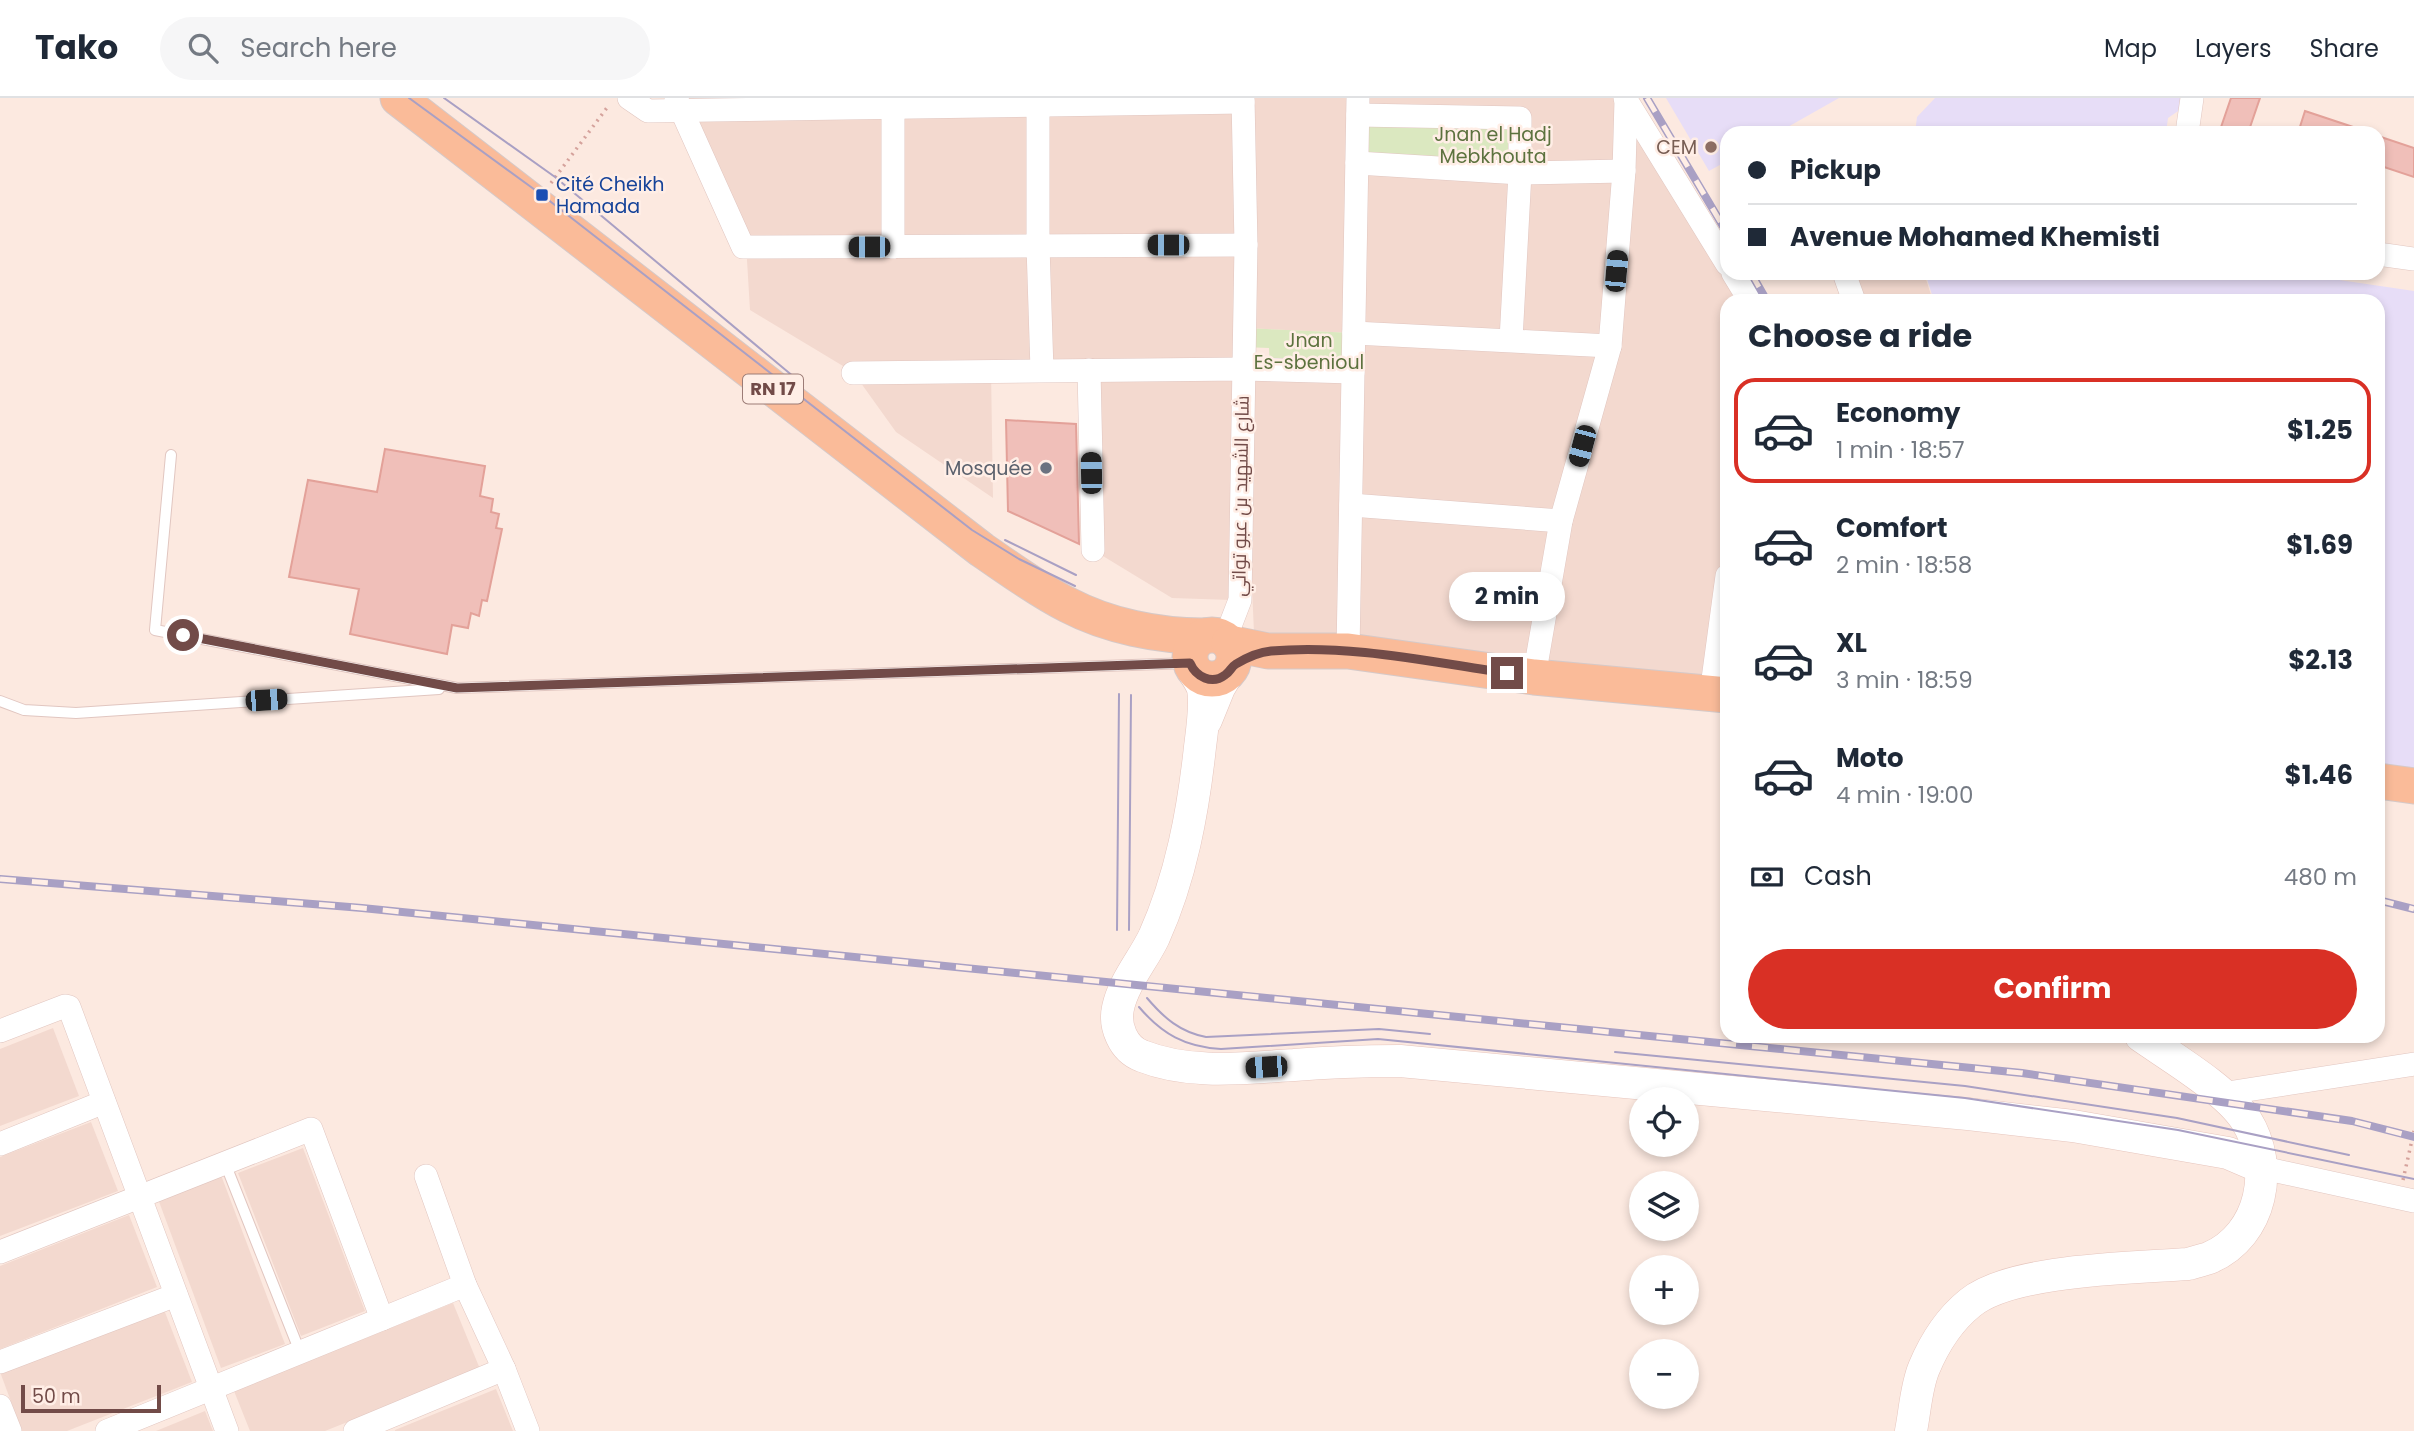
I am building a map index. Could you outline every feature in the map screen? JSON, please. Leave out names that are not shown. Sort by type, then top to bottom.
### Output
[{"type":"main road","name":"RN 17","points":[[398,98],[982,550],[1069,606],[1207,653]]},
{"type":"main road","points":[[1207,653],[1349,651],[1534,677],[1719,694]]},
{"type":"main road","points":[[2385,782],[2414,786]]},
{"type":"street","points":[[629,98],[648,111],[678,104],[893,107],[1243,100]]},
{"type":"street","points":[[2188,126],[2192,98]]},
{"type":"street","points":[[1534,677],[1562,521],[1610,346],[1624,171],[1626,99]]},
{"type":"street","points":[[1626,99],[1720,253]]},
{"type":"street","name":"شارع الشهيد بن عبو تواتي","points":[[1207,653],[1240,600],[1245,245],[1243,100]]},
{"type":"street","points":[[1038,102],[1038,246],[1042,370]]},
{"type":"street","points":[[678,104],[743,247],[1245,245]]},
{"type":"street","points":[[1349,651],[1358,106],[1457,108],[1520,118],[1520,173],[1511,340]]},
{"type":"street","points":[[893,107],[893,247]]},
{"type":"street","points":[[1357,163],[1520,173],[1624,171]]},
{"type":"street","points":[[2385,255],[2414,259]]},
{"type":"street","points":[[1354,333],[1610,346]]},
{"type":"street","points":[[853,373],[1243,369],[1353,372]]},
{"type":"street","points":[[1089,370],[1093,551]]},
{"type":"street","points":[[1351,505],[1562,521]]},
{"type":"street","points":[[1207,653],[1203,727],[1195,794],[1184,847],[1170,897],[1153,938],[1118,1007],[1117,1019],[1125,1042],[1132,1051],[1142,1056],[1175,1065],[1212,1069],[1356,1060],[1400,1061],[1968,1114],[2073,1126],[2228,1153],[2263,1168],[2414,1201]]},
{"type":"street","points":[[0,1031],[65,1006],[69,1007],[227,1431]]},
{"type":"street","points":[[1911,1431],[1923,1371],[1936,1342],[1970,1302],[1993,1289],[2020,1281],[2188,1264],[2210,1257],[2224,1248],[2246,1226],[2258,1201],[2263,1168],[2255,1140],[2245,1119],[2221,1094],[2151,1043]]},
{"type":"street","points":[[2221,1094],[2414,1064]]},
{"type":"street","points":[[0,1144],[104,1102]]},
{"type":"street","points":[[0,1252],[311,1129],[382,1319]]},
{"type":"street","points":[[426,1175],[465,1285],[504,1369],[528,1431]]},
{"type":"street","points":[[107,1431],[465,1285]]},
{"type":"street","points":[[0,1362],[176,1295]]},
{"type":"street","points":[[366,1429],[504,1369]]},
{"type":"street","points":[[0,1406],[10,1431]]},
{"type":"lane","points":[[171,455],[155,630],[457,688]]},
{"type":"lane","points":[[0,701],[24,710],[76,713],[457,688],[1207,653]]},
{"type":"lane","points":[[225,1163],[300,1352]]},
{"type":"path","points":[[548,186],[614,98]]},
{"type":"path","points":[[2404,1177],[2414,1131]]},
{"type":"shaded area","points":[[681,98],[1625,98],[1720,252],[1720,280],[1737,280],[1746,294],[1720,294],[1720,628],[1711,694],[1254,633],[1243,380],[1231,600],[1172,598],[1093,550],[1089,370],[991,371],[993,498],[896,432],[853,372],[750,310],[745,227]],"holes":[[[1243,328],[1354,333],[1243,369]]]},
{"type":"shaded area","name":"CEM","points":[[1666,98],[1839,98],[1789,126],[1720,126],[1720,165],[1709,171]]},
{"type":"shaded area","points":[[1935,98],[2185,98],[2184,107],[2168,118],[2167,126],[1916,126],[1917,117]]},
{"type":"shaded area","points":[[1846,280],[1926,280],[1931,294],[1852,294]]},
{"type":"shaded area","points":[[1927,280],[2339,280],[2414,291],[2414,768],[2385,764],[2385,294],[1932,294]]},
{"type":"shaded area","points":[[53,1028],[79,1096],[0,1126],[0,1049]]},
{"type":"shaded area","points":[[91,1122],[118,1191],[0,1236],[0,1157]]},
{"type":"shaded area","points":[[303,1148],[365,1311],[301,1336],[238,1173]]},
{"type":"shaded area","points":[[221,1175],[285,1344],[221,1368],[158,1199]]},
{"type":"shaded area","points":[[129,1215],[157,1287],[0,1349],[0,1266]]},
{"type":"shaded area","points":[[453,1303],[480,1369],[325,1431],[250,1431],[234,1391]]},
{"type":"shaded area","points":[[163,1307],[192,1382],[67,1431],[22,1431],[0,1372]]},
{"type":"shaded area","points":[[496,1389],[513,1431],[395,1431],[395,1430]]},
{"type":"shaded area","points":[[205,1411],[213,1431],[156,1431]]},
{"type":"green space","name":"Jnan el Hadj Mebkhouta","points":[[1358,115],[1520,118],[1520,173],[1357,163]]},
{"type":"green space","name":"Jnan Es-sbenioul","points":[[1243,328],[1354,333],[1353,372],[1270,370],[1269,348],[1243,347]]},
{"type":"building","points":[[2231,98],[2260,98],[2250,126],[2221,126]]},
{"type":"building","points":[[2305,111],[2350,126],[2300,126]]},
{"type":"building","points":[[2385,138],[2414,148],[2414,177],[2385,167]]},
{"type":"building","name":"Mosquée","points":[[1006,420],[1076,424],[1079,544],[1008,511]]},
{"type":"building","points":[[385,449],[485,466],[480,496],[493,499],[491,512],[499,514],[496,528],[502,529],[487,601],[482,600],[479,616],[471,613],[468,628],[452,625],[447,654],[350,634],[359,589],[289,577],[308,480],[377,492]]},
{"type":"tram line","points":[[409,98],[542,195],[972,530],[1019,559],[1075,586]]},
{"type":"tram line","points":[[444,98],[555,177],[800,382]]},
{"type":"tram line","points":[[1005,540],[1076,575]]},
{"type":"tram line","points":[[1117,930],[1119,694]]},
{"type":"tram line","points":[[1129,930],[1131,695]]},
{"type":"tram line","points":[[1147,998],[1173,1023],[1188,1032],[1206,1037],[1379,1029],[1430,1034]]},
{"type":"tram line","points":[[1139,1007],[1166,1032],[1185,1042],[1208,1048],[1378,1039],[1965,1098],[2178,1130],[2414,1179]]},
{"type":"tram line","points":[[1615,1052],[1965,1086],[2177,1118],[2349,1155]]},
{"type":"railway","points":[[1647,98],[1720,221]]},
{"type":"railway","points":[[1755,280],[1763,294]]},
{"type":"railway","points":[[0,879],[362,908],[1720,1043]]},
{"type":"railway","points":[[2385,902],[2414,909]]},
{"type":"railway","points":[[1720,1043],[2022,1073],[2352,1121],[2414,1137]]},
{"type":"place","name":"CEM","points":[[1711,147]]},
{"type":"place","name":"Cité Cheikh Hamada","points":[[542,195]]},
{"type":"place","name":"Mosquée","points":[[1046,468]]},
{"type":"route","points":[[183,635],[457,688],[1190,663],[1198,675],[1211,680],[1224,676],[1233,665],[1268,651],[1316,650],[1349,651],[1507,673]]}]
